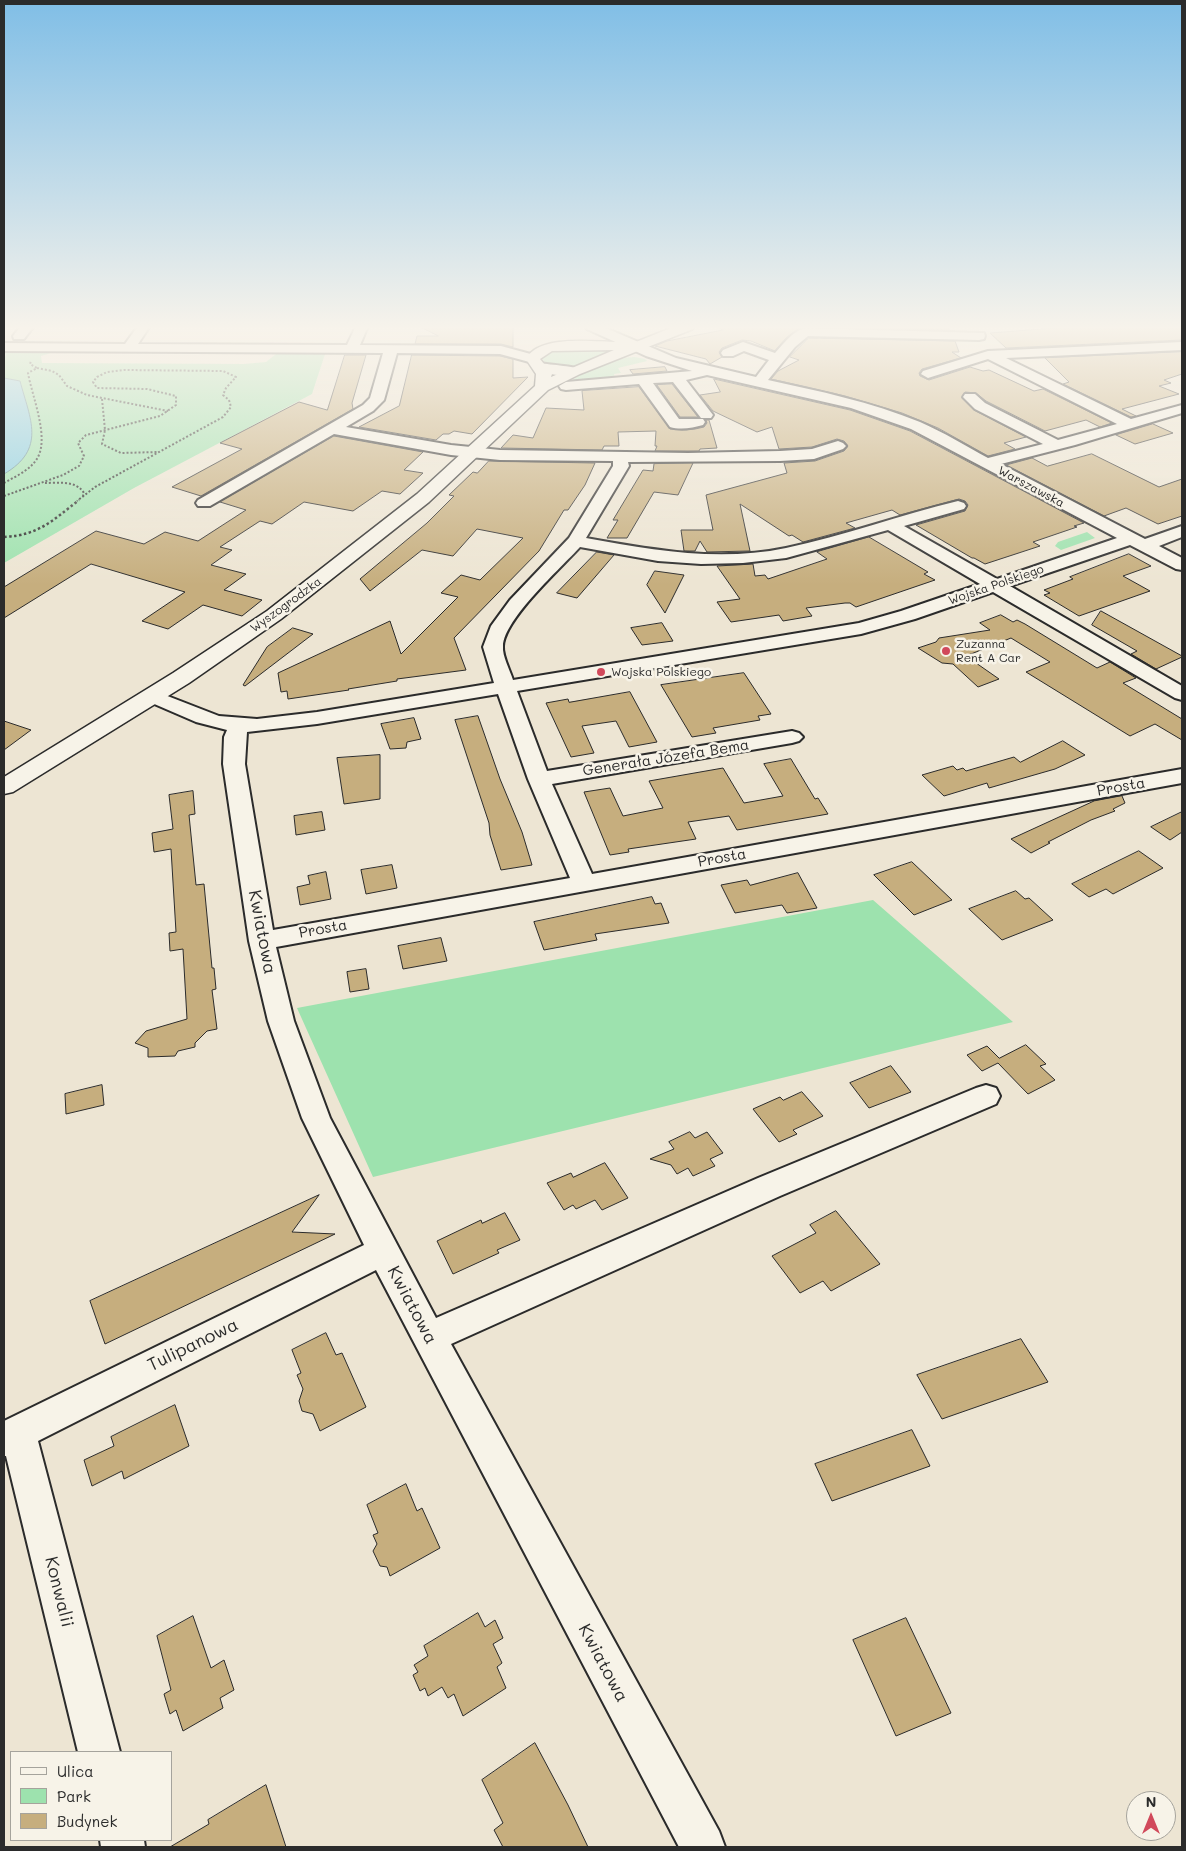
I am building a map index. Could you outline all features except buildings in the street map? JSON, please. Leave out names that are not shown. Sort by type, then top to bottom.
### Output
[{"type":"main road","name":"Wyszogrodzka","points":[[4,787],[152,696],[274,615],[393,523],[516,412]]},
{"type":"street","points":[[204,503],[360,412]]},
{"type":"street","points":[[667,412],[675,424],[696,412]]},
{"type":"street","name":"Warszawska","points":[[886,412],[916,426],[1182,566]]},
{"type":"street","points":[[992,412],[1056,445]]},
{"type":"street","points":[[1106,412],[1129,424]]},
{"type":"street","points":[[986,463],[1170,412]]},
{"type":"street","points":[[331,429],[473,453],[620,457],[780,456],[814,454],[838,446]]},
{"type":"street","points":[[584,882],[540,779],[505,687],[494,647],[500,626],[517,604],[576,541],[620,466],[620,457]]},
{"type":"street","points":[[576,541],[658,556],[701,559],[743,558],[786,553],[958,506]]},
{"type":"street","points":[[891,525],[1182,694]]},
{"type":"street","name":"Wojska Polskiego","points":[[152,696],[205,719],[239,725],[267,724],[317,718],[861,628],[908,615],[994,585],[1137,542],[1182,531]]},
{"type":"street","name":"Kwiatowa","points":[[239,725],[235,737],[234,764],[262,940],[281,1021],[316,1118],[383,1251],[703,1847]]},
{"type":"street","name":"Generała Józefa Bema","points":[[540,779],[792,737]]},
{"type":"street","name":"Prosta","points":[[262,940],[1182,776]]},
{"type":"street","points":[[429,1336],[769,1187],[986,1096]]},
{"type":"street","name":"Tulipanowa","points":[[11,1436],[383,1251]]},
{"type":"street","name":"Konwalii","points":[[11,1436],[99,1751]]},
{"type":"path","points":[[4,483],[30,467],[38,457],[42,445],[36,412]]},
{"type":"path","points":[[103,412],[105,430],[102,444],[109,451],[126,454],[161,451]]},
{"type":"path","points":[[4,496],[64,475],[79,466],[84,456],[78,443],[86,435],[141,422],[165,412]]},
{"type":"path","points":[[4,537],[19,536],[43,528],[95,487],[223,417],[226,412]]},
{"type":"path","points":[[35,486],[52,482],[70,483],[82,488],[83,497]]},
{"type":"green space","points":[[15,412],[277,412],[134,488],[4,563],[4,473]]},
{"type":"green space","points":[[1087,532],[1095,538],[1061,550],[1055,546],[1058,542]]},
{"type":"green space","points":[[873,900],[1013,1022],[373,1177],[297,1008]]},
{"type":"water","points":[[4,412],[29,412],[32,432],[31,444],[26,454],[17,464],[4,474]]},
{"type":"place","name":"Zuzanna Rent A Car","points":[[946,651]]},
{"type":"place","name":"Wojska Polskiego","points":[[601,672]]}]
